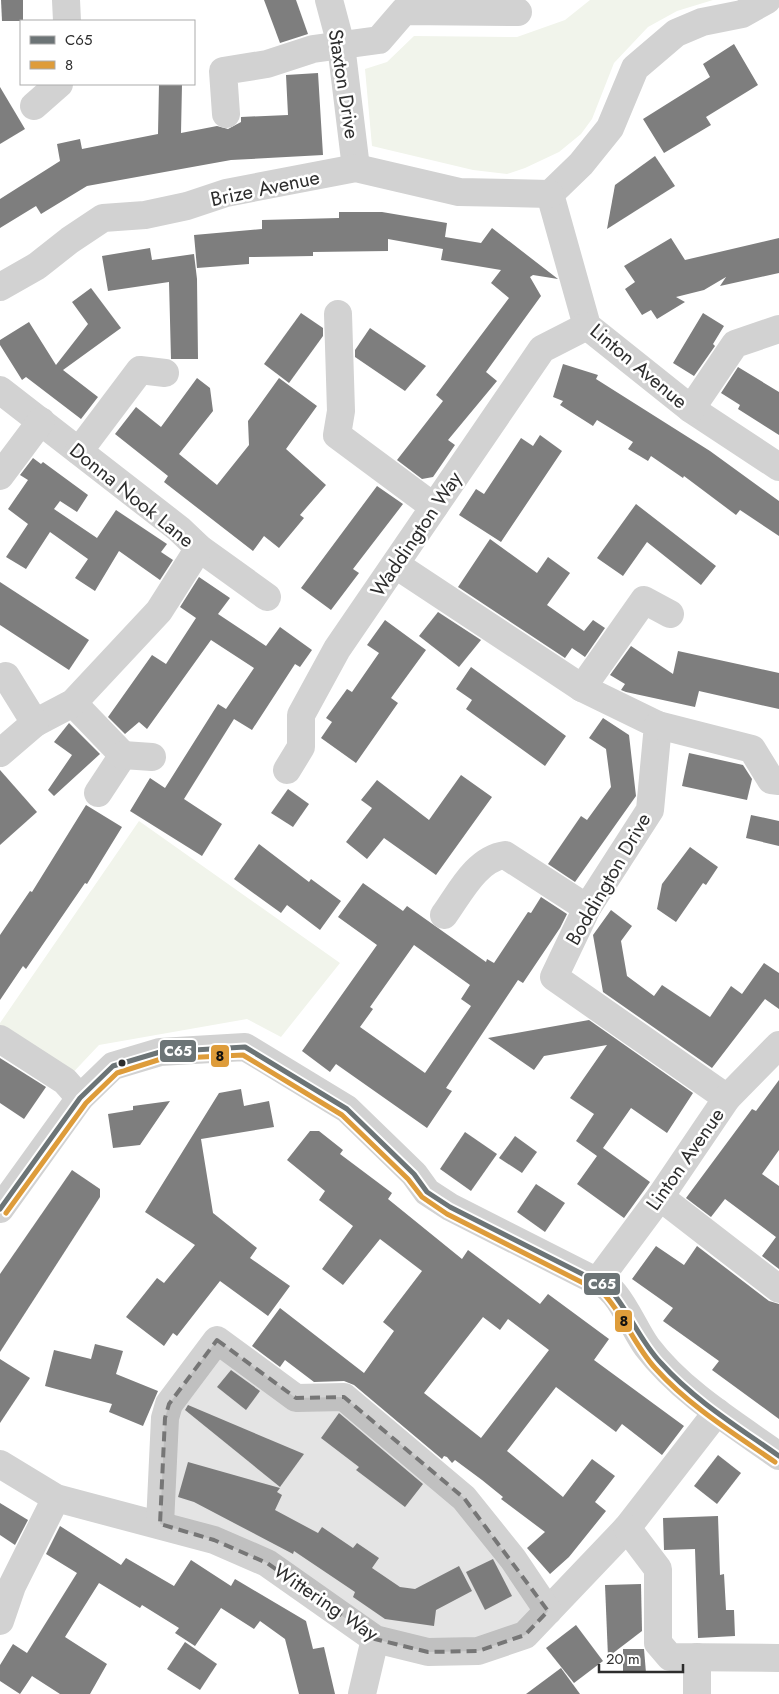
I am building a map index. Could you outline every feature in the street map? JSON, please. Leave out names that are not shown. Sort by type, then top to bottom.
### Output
[{"type":"street","points":[[66,0],[67,20]]},
{"type":"street","name":"Staxton Drive","points":[[329,0],[341,45],[356,168]]},
{"type":"street","points":[[550,194],[581,164],[610,128],[635,68],[676,33],[702,22],[742,14],[767,0]]},
{"type":"street","points":[[226,114],[223,71],[267,64],[313,49],[379,40],[404,11],[518,12]]},
{"type":"street","points":[[34,106],[58,85]]},
{"type":"street","name":"Brize Avenue","points":[[0,287],[37,266],[70,240],[103,218],[145,215],[187,206],[226,193],[356,168],[459,192],[550,194]]},
{"type":"street","name":"Linton Avenue","points":[[550,194],[587,326],[691,409],[779,467]]},
{"type":"street","points":[[338,314],[341,411],[337,435],[434,507]]},
{"type":"street","name":"Waddington Way","points":[[287,770],[301,746],[301,715],[337,649],[542,349],[587,326]]},
{"type":"street","points":[[691,409],[735,344],[779,329]]},
{"type":"street","points":[[79,451],[140,370],[165,373]]},
{"type":"street","name":"Donna Nook Lane","points":[[0,390],[179,529],[198,548],[267,597]]},
{"type":"street","points":[[0,476],[41,421]]},
{"type":"street","points":[[0,753],[35,723],[74,703],[159,611],[198,548]]},
{"type":"street","points":[[396,565],[582,688],[658,725],[752,748],[771,780],[779,782]]},
{"type":"street","points":[[582,688],[644,600],[670,614]]},
{"type":"street","points":[[6,676],[35,723]]},
{"type":"street","points":[[74,703],[123,755],[152,757]]},
{"type":"street","name":"Boddington Drive","points":[[658,725],[650,810],[587,908],[554,977],[727,1098]]},
{"type":"street","points":[[98,793],[123,755]]},
{"type":"street","points":[[444,915],[480,866],[489,860],[505,855],[587,908]]},
{"type":"street","points":[[0,1039],[65,1082],[80,1098]]},
{"type":"street","name":"Linton Avenue","points":[[599,1279],[660,1196],[727,1098],[779,1045]]},
{"type":"street","points":[[0,1209],[80,1098],[113,1066],[160,1052],[245,1047],[347,1109],[414,1174],[427,1192],[450,1208],[588,1277],[599,1279],[622,1305],[647,1347],[660,1362],[716,1412],[779,1456]]},
{"type":"street","points":[[660,1196],[779,1289]]},
{"type":"street","points":[[160,1524],[164,1418],[169,1404],[217,1340],[296,1398],[344,1397],[464,1498],[513,1559],[548,1611]]},
{"type":"street","name":"Wittering Way","points":[[0,1464],[56,1498],[160,1524],[214,1540],[267,1563],[375,1639],[428,1652],[478,1651],[525,1635],[626,1528],[716,1412]]},
{"type":"street","points":[[0,1620],[12,1586],[56,1498]]},
{"type":"street","points":[[626,1528],[658,1569],[658,1643],[670,1657],[779,1658]]},
{"type":"street","points":[[362,1694],[375,1639]]},
{"type":"street","points":[[697,1658],[697,1694]]},
{"type":"highlighted area","points":[[217,1340],[296,1398],[344,1397],[464,1498],[548,1611],[525,1635],[478,1651],[428,1652],[375,1639],[267,1563],[214,1540],[160,1524],[165,1418],[169,1404]]},
{"type":"shaded area","points":[[590,0],[713,0],[677,11],[648,27],[614,63],[592,119],[581,134],[559,152],[525,168],[507,174],[473,170],[372,146],[365,69],[387,62],[414,36],[517,37],[565,20]]},
{"type":"shaded area","points":[[139,821],[340,963],[281,1037],[247,1019],[99,1045],[65,1081],[0,1039],[0,1023]]},
{"type":"building","points":[[1,0],[23,0],[23,20],[2,21]]},
{"type":"building","points":[[264,0],[296,0],[308,34],[280,43]]},
{"type":"building","points":[[734,44],[758,85],[706,117],[711,125],[664,153],[643,119],[710,77],[703,64]]},
{"type":"building","points":[[318,73],[323,155],[231,160],[87,186],[41,214],[36,206],[0,228],[0,199],[60,161],[57,144],[80,139],[82,149],[158,134],[159,85],[182,85],[181,133],[217,126],[228,129],[241,122],[241,117],[288,115],[286,75]]},
{"type":"building","points":[[0,87],[25,129],[0,144]]},
{"type":"building","points":[[655,156],[675,186],[607,229],[615,185]]},
{"type":"building","points":[[339,212],[382,212],[447,223],[445,237],[481,243],[492,228],[558,279],[533,275],[530,277],[541,296],[486,372],[497,381],[448,440],[455,445],[433,477],[422,479],[397,460],[443,401],[436,395],[509,298],[491,283],[501,270],[441,260],[443,249],[388,239],[388,251],[313,252],[313,256],[249,257],[249,264],[197,268],[194,235],[262,229],[262,220],[339,218]]},
{"type":"building","points":[[671,238],[685,260],[779,238],[779,273],[720,286],[726,277],[704,290],[676,297],[685,302],[657,319],[651,310],[642,315],[625,289],[635,282],[624,266]]},
{"type":"building","points":[[150,248],[152,260],[194,254],[197,279],[198,359],[171,359],[169,282],[108,291],[102,256]]},
{"type":"building","points":[[91,288],[121,328],[63,370],[98,397],[81,419],[26,377],[22,380],[0,345],[0,340],[29,322],[56,365],[88,324],[72,302]]},
{"type":"building","points":[[301,313],[323,328],[323,336],[289,383],[264,364]]},
{"type":"building","points":[[703,313],[724,326],[713,344],[715,346],[694,376],[673,363]]},
{"type":"building","points":[[370,328],[426,366],[405,391],[355,357],[355,350]]},
{"type":"building","points":[[563,364],[598,375],[596,379],[710,451],[779,501],[779,536],[740,510],[736,515],[684,476],[683,478],[651,456],[648,461],[628,449],[633,442],[597,420],[593,426],[560,405],[563,401],[553,397]]},
{"type":"building","points":[[738,367],[779,392],[779,435],[738,409],[740,405],[721,393]]},
{"type":"building","points":[[197,378],[210,388],[213,411],[179,454],[217,485],[249,445],[248,421],[279,378],[317,406],[286,449],[326,485],[300,515],[304,518],[279,548],[264,536],[253,551],[164,482],[168,476],[115,434],[136,407],[161,427]]},
{"type":"building","points":[[540,435],[562,451],[501,542],[459,515],[476,489],[484,494],[521,438],[533,446]]},
{"type":"building","points":[[33,458],[41,464],[43,462],[88,495],[77,512],[60,501],[54,509],[97,538],[116,510],[167,544],[161,552],[173,560],[160,580],[119,551],[95,591],[75,578],[88,559],[50,532],[26,569],[6,557],[28,524],[8,509],[28,480],[20,475]]},
{"type":"building","points":[[377,486],[403,504],[353,569],[359,573],[331,610],[301,588]]},
{"type":"building","points":[[636,504],[716,566],[701,585],[647,542],[623,576],[597,558]]},
{"type":"building","points":[[490,539],[537,573],[548,557],[570,573],[547,605],[584,631],[593,620],[605,628],[585,657],[572,648],[565,658],[458,587]]},
{"type":"building","points":[[199,577],[230,598],[218,614],[266,646],[280,627],[312,650],[300,667],[295,664],[252,730],[234,719],[184,799],[222,824],[202,856],[130,811],[150,778],[165,788],[218,704],[226,709],[254,668],[211,640],[147,729],[139,722],[125,734],[108,717],[152,655],[166,664],[196,618],[180,607]]},
{"type":"building","points":[[0,582],[89,640],[69,670],[0,625]]},
{"type":"building","points":[[438,612],[481,640],[459,667],[419,636]]},
{"type":"building","points":[[385,620],[426,650],[391,698],[398,703],[356,763],[321,738],[332,722],[326,718],[347,689],[352,692],[379,653],[367,645]]},
{"type":"building","points":[[631,646],[673,674],[678,651],[779,673],[779,709],[699,691],[695,707],[621,690],[625,684],[610,675]]},
{"type":"building","points":[[471,667],[566,736],[545,766],[466,709],[472,700],[456,689]]},
{"type":"building","points":[[603,718],[629,735],[636,796],[575,882],[548,864],[581,816],[587,820],[611,787],[606,749],[589,738]]},
{"type":"building","points":[[69,723],[100,754],[54,796],[48,790],[72,755],[54,742]]},
{"type":"building","points":[[689,753],[743,765],[752,779],[747,800],[682,786]]},
{"type":"building","points":[[0,770],[37,812],[0,845]]},
{"type":"building","points":[[461,775],[492,797],[436,875],[384,838],[367,859],[346,842],[372,808],[361,800],[377,780],[429,820]]},
{"type":"building","points":[[288,789],[309,804],[293,827],[271,813]]},
{"type":"building","points":[[86,805],[122,827],[87,884],[85,883],[26,969],[23,966],[0,1000],[0,935],[30,891],[32,892]]},
{"type":"building","points":[[751,815],[779,821],[779,846],[746,838]]},
{"type":"building","points":[[259,844],[309,882],[311,879],[341,901],[320,930],[287,905],[281,913],[234,879]]},
{"type":"building","points":[[690,847],[718,867],[706,885],[703,883],[676,922],[657,909],[662,884]]},
{"type":"building","points":[[363,883],[403,911],[407,906],[486,962],[487,959],[494,963],[528,912],[531,913],[541,897],[567,914],[560,928],[523,983],[518,980],[446,1088],[452,1091],[427,1128],[336,1064],[330,1072],[302,1051],[377,945],[338,917]],"holes":[[[414,945],[470,985],[461,999],[471,1006],[425,1073],[360,1027],[373,1009],[370,1007]]]},
{"type":"building","points":[[611,910],[632,926],[621,941],[627,976],[654,996],[662,985],[710,1017],[731,986],[742,994],[764,963],[779,973],[779,1009],[765,999],[712,1068],[603,992],[593,935]]},
{"type":"building","points":[[589,1020],[693,1093],[667,1133],[631,1108],[603,1148],[650,1182],[624,1218],[577,1184],[597,1156],[576,1141],[594,1114],[570,1098],[607,1045],[544,1056],[534,1070],[488,1038]]},
{"type":"building","points":[[0,1058],[46,1087],[24,1119],[0,1103]]},
{"type":"building","points":[[779,1080],[779,1150],[762,1174],[779,1186],[779,1269],[762,1256],[776,1237],[725,1199],[711,1217],[686,1198],[752,1109],[756,1111]]},
{"type":"building","points":[[241,1089],[244,1106],[269,1101],[274,1127],[201,1139],[213,1213],[257,1248],[250,1258],[290,1286],[268,1316],[220,1281],[177,1336],[173,1333],[164,1346],[126,1317],[157,1278],[164,1283],[195,1245],[145,1212],[219,1093]]},
{"type":"building","points":[[170,1101],[140,1145],[113,1148],[108,1114],[133,1110],[133,1106]]},
{"type":"building","points":[[310,1131],[319,1131],[343,1150],[340,1154],[392,1193],[388,1199],[462,1259],[468,1250],[540,1304],[548,1294],[609,1339],[594,1360],[684,1426],[662,1455],[622,1424],[616,1432],[556,1387],[507,1451],[563,1497],[592,1459],[615,1476],[595,1502],[606,1511],[569,1557],[550,1574],[527,1548],[545,1532],[501,1499],[503,1497],[482,1480],[455,1460],[452,1463],[447,1457],[444,1456],[442,1459],[354,1385],[344,1381],[314,1382],[285,1360],[280,1367],[252,1346],[280,1308],[364,1373],[394,1331],[383,1322],[422,1271],[380,1239],[343,1285],[322,1269],[353,1226],[319,1200],[325,1191],[287,1160]],"holes":[[[483,1317],[500,1330],[508,1319],[549,1350],[481,1438],[424,1393]]]},
{"type":"building","points":[[465,1132],[497,1154],[471,1191],[440,1169]]},
{"type":"building","points":[[515,1136],[537,1152],[522,1173],[499,1158]]},
{"type":"building","points":[[72,1170],[100,1189],[100,1197],[0,1352],[0,1274]]},
{"type":"building","points":[[536,1184],[565,1203],[545,1232],[517,1212]]},
{"type":"building","points":[[656,1246],[684,1265],[697,1246],[769,1301],[779,1304],[779,1419],[712,1370],[719,1361],[663,1321],[673,1308],[632,1279]]},
{"type":"building","points":[[95,1344],[123,1351],[116,1374],[158,1391],[143,1426],[109,1412],[112,1404],[45,1386],[54,1350],[91,1359]]},
{"type":"building","points":[[0,1359],[30,1378],[0,1423]]},
{"type":"building","points":[[231,1370],[260,1391],[246,1410],[217,1387]]},
{"type":"building","points":[[188,1405],[304,1454],[280,1487],[185,1410]]},
{"type":"building","points":[[339,1413],[423,1484],[405,1507],[356,1470],[359,1467],[321,1438]]},
{"type":"building","points":[[718,1455],[741,1473],[717,1504],[694,1486]]},
{"type":"building","points":[[188,1462],[280,1488],[277,1492],[282,1495],[275,1510],[318,1533],[322,1527],[353,1548],[357,1543],[379,1558],[372,1568],[400,1587],[415,1589],[459,1566],[472,1591],[436,1610],[434,1626],[385,1619],[353,1597],[355,1592],[294,1551],[293,1554],[194,1502],[178,1497]]},
{"type":"building","points":[[0,1503],[28,1520],[15,1545],[0,1535]]},
{"type":"building","points":[[718,1516],[720,1575],[724,1574],[726,1610],[734,1610],[735,1636],[698,1638],[695,1549],[664,1550],[663,1518]]},
{"type":"building","points":[[60,1526],[121,1565],[126,1558],[174,1586],[191,1560],[231,1586],[235,1579],[306,1621],[313,1649],[324,1647],[335,1694],[299,1694],[285,1639],[260,1621],[254,1629],[221,1608],[195,1646],[175,1633],[179,1628],[142,1605],[140,1608],[99,1583],[65,1637],[107,1664],[90,1694],[60,1694],[32,1676],[20,1694],[0,1681],[0,1665],[13,1644],[27,1653],[77,1573],[46,1554]]},
{"type":"building","points":[[493,1559],[512,1596],[485,1610],[466,1572]]},
{"type":"building","points":[[641,1584],[642,1631],[608,1657],[605,1585]]},
{"type":"building","points":[[576,1625],[603,1661],[574,1683],[546,1648]]},
{"type":"building","points":[[185,1642],[217,1664],[200,1690],[167,1669]]},
{"type":"building","points":[[623,1649],[644,1649],[646,1673],[623,1673]]},
{"type":"building","points":[[561,1668],[580,1694],[526,1694]]},
{"type":"transit line","name":"C65","points":[[0,1209],[80,1098],[113,1066],[160,1052],[245,1047],[347,1109],[414,1174],[427,1192],[450,1207],[608,1287],[622,1305],[653,1354],[674,1376],[717,1412],[779,1456]]},
{"type":"transit line","name":"8","points":[[6,1213],[86,1103],[117,1073],[161,1059],[243,1055],[342,1115],[408,1179],[422,1197],[447,1214],[603,1293],[617,1311],[641,1350],[668,1382],[697,1407],[775,1462]]}]
